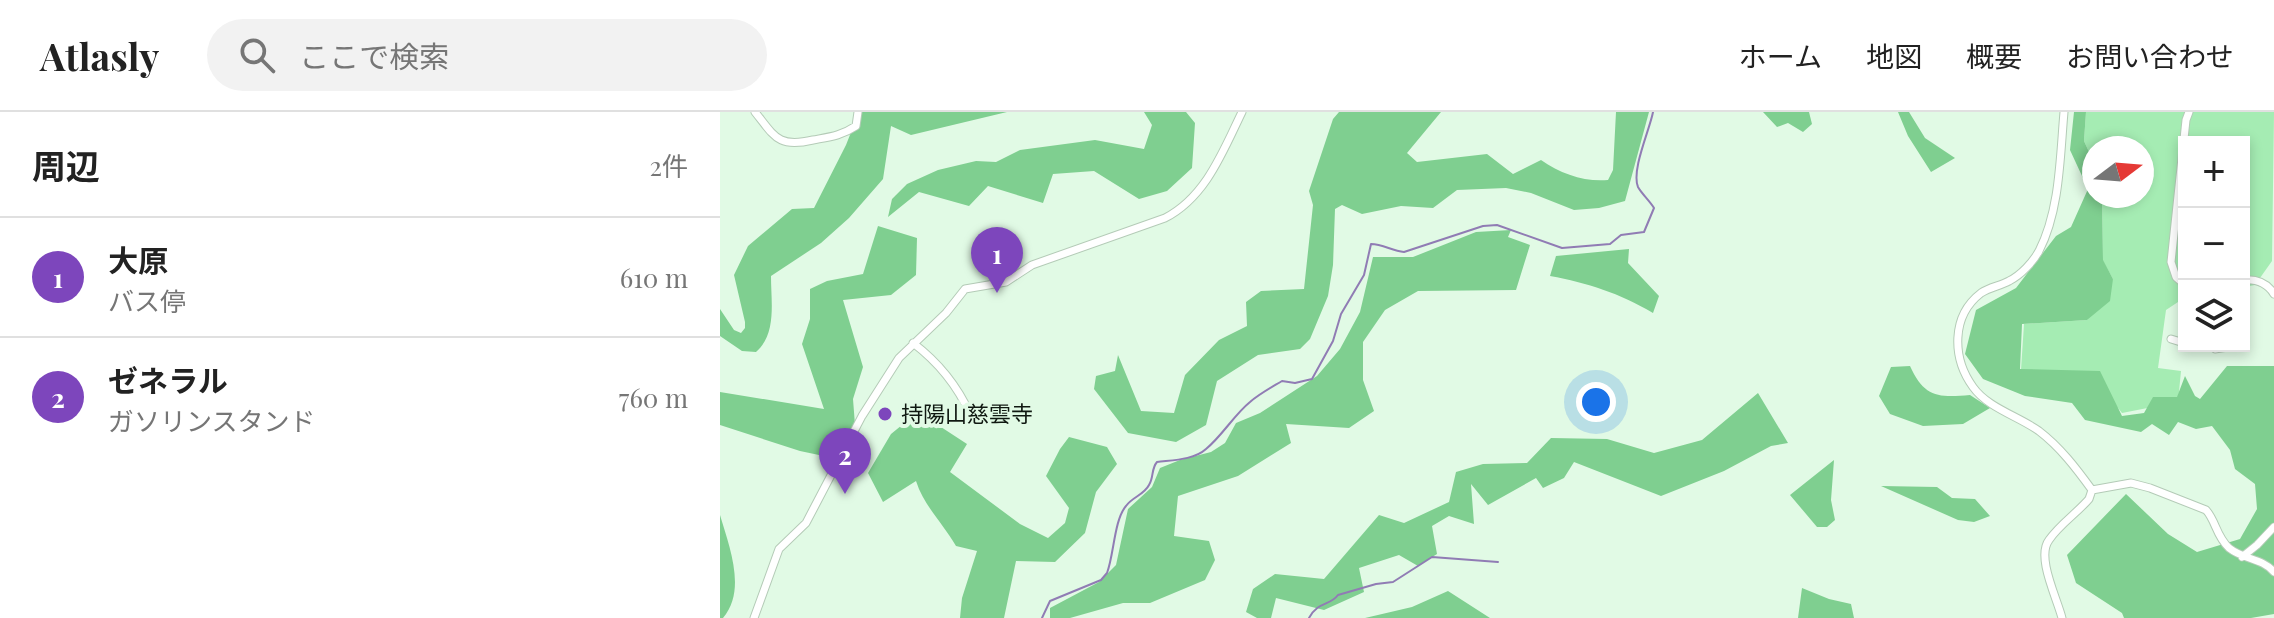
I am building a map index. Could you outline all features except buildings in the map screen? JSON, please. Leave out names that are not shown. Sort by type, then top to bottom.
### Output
[{"type":"street","points":[[755,112],[774,136],[795,145],[838,136],[857,124],[858,112]]},
{"type":"street","points":[[754,618],[779,549],[806,523],[862,416],[899,358],[946,313],[965,289],[1006,282],[1032,265],[1175,213],[1211,174],[1242,112]]},
{"type":"street","points":[[2064,112],[2051,215],[2039,251],[2024,271],[2010,281],[1988,288],[1968,306],[1957,337],[1961,364],[1973,387],[2000,409],[2040,432],[2070,459],[2092,490]]},
{"type":"street","points":[[2179,280],[2171,262],[2189,112]]},
{"type":"street","points":[[2250,279],[2265,284],[2274,294]]},
{"type":"street","points":[[2171,339],[2178,341]]},
{"type":"street","points":[[913,343],[934,359],[960,392],[970,414]]},
{"type":"street","points":[[2092,490],[2131,483],[2206,510],[2211,515],[2219,538],[2242,557],[2265,563],[2274,572]]},
{"type":"street","points":[[2062,618],[2044,559],[2044,549],[2049,539],[2089,499],[2092,490]]},
{"type":"street","points":[[2242,557],[2274,527]]},
{"type":"green space","points":[[859,112],[1007,112],[911,135],[891,126],[883,179],[849,218],[821,243],[771,276],[771,317],[767,336],[756,352],[742,351],[720,336],[720,309],[734,330],[741,333],[745,322],[734,275],[748,246],[792,209],[814,208]]},
{"type":"green space","points":[[1144,112],[1186,112],[1195,123],[1192,168],[1167,191],[1139,199],[1094,171],[1053,174],[1043,203],[988,186],[969,206],[919,192],[888,217],[892,199],[907,184],[938,170],[976,161],[996,162],[1020,150],[1095,140],[1144,149],[1152,125]]},
{"type":"green space","points":[[1339,112],[1441,112],[1407,153],[1417,162],[1487,154],[1513,174],[1541,160],[1573,176],[1608,180],[1613,170],[1616,112],[1649,112],[1625,201],[1574,210],[1531,193],[1506,188],[1457,190],[1433,208],[1401,206],[1362,214],[1342,205],[1335,209],[1333,265],[1328,296],[1310,339],[1300,349],[1258,355],[1217,381],[1206,425],[1176,442],[1128,433],[1094,389],[1096,376],[1115,371],[1118,355],[1141,411],[1174,413],[1185,375],[1219,340],[1247,326],[1246,302],[1261,291],[1304,289],[1313,205],[1309,191],[1333,119]]},
{"type":"green space","points":[[1763,112],[1809,112],[1812,124],[1803,132],[1788,123],[1777,127]]},
{"type":"green space","points":[[1898,112],[1909,112],[1925,138],[1955,158],[1931,172],[1908,136]]},
{"type":"green space","points":[[2074,112],[2086,112],[2082,136],[2082,176],[2070,150]]},
{"type":"green space","points":[[2086,112],[2274,112],[2272,261],[2255,285],[2250,286],[2250,136],[2178,136],[2178,302],[2166,310],[2158,368],[2181,371],[2178,402],[2122,413],[2107,394],[2021,370],[2024,324],[2087,320],[2113,279],[2103,261],[2102,208],[2154,208],[2154,136],[2084,136]]},
{"type":"green space","points":[[2082,202],[2082,208],[2102,208],[2103,260],[2113,279],[2110,301],[2087,320],[2022,324],[2020,369],[2100,371],[2122,416],[2144,413],[2153,397],[2177,397],[2185,376],[2195,396],[2200,399],[2227,366],[2274,366],[2274,614],[2251,618],[2124,618],[2122,613],[2076,583],[2067,555],[2126,494],[2168,534],[2197,552],[2240,539],[2257,509],[2255,484],[2235,469],[2230,450],[2212,426],[2196,429],[2178,422],[2169,435],[2152,424],[2141,432],[2085,420],[2072,403],[2025,396],[1983,379],[1965,354],[1976,310],[2016,288],[2056,236],[2071,227]]},
{"type":"green space","points":[[878,226],[917,238],[916,275],[891,295],[843,300],[863,367],[853,399],[855,425],[838,459],[800,451],[720,425],[720,392],[824,409],[802,344],[810,319],[810,289],[827,281],[863,274]]},
{"type":"green space","points":[[1511,230],[1508,237],[1530,245],[1516,290],[1418,291],[1385,310],[1363,342],[1363,380],[1374,411],[1349,428],[1286,424],[1291,443],[1238,476],[1178,496],[1174,536],[1209,541],[1215,560],[1205,580],[1150,603],[1123,603],[1070,618],[1050,618],[1050,608],[1099,582],[1116,565],[1128,509],[1152,487],[1160,468],[1211,452],[1225,443],[1236,423],[1260,413],[1317,376],[1340,349],[1360,312],[1373,257],[1413,257],[1476,232]]},
{"type":"green space","points":[[1629,249],[1628,263],[1659,296],[1653,313],[1603,290],[1550,276],[1556,256]]},
{"type":"green space","points":[[1910,366],[1927,390],[1949,396],[1970,395],[1990,408],[1963,424],[1923,426],[1890,414],[1879,396],[1891,367]]},
{"type":"green space","points":[[1758,393],[1788,443],[1771,446],[1724,471],[1661,496],[1574,462],[1564,478],[1543,488],[1536,478],[1488,505],[1471,484],[1474,524],[1449,516],[1432,526],[1437,554],[1418,566],[1399,555],[1359,568],[1364,592],[1324,610],[1276,598],[1271,618],[1257,618],[1246,612],[1253,589],[1275,574],[1324,579],[1379,515],[1404,523],[1449,502],[1456,472],[1483,464],[1527,463],[1551,438],[1607,439],[1654,453],[1702,440]]},
{"type":"green space","points":[[918,412],[967,444],[950,472],[1020,524],[1048,538],[1065,523],[1069,508],[1046,476],[1069,437],[1107,447],[1117,464],[1096,492],[1085,533],[1055,562],[1016,561],[1004,618],[960,618],[962,598],[977,551],[956,546],[928,506],[916,481],[883,502],[868,473],[891,434]]},
{"type":"green space","points":[[1834,460],[1831,500],[1835,520],[1827,527],[1817,527],[1790,495]]},
{"type":"green space","points":[[1881,486],[1937,487],[1952,498],[1975,499],[1990,516],[1974,522],[1958,520]]},
{"type":"green space","points":[[720,515],[735,581],[730,607],[723,618],[720,618]]},
{"type":"green space","points":[[1802,588],[1851,604],[1854,618],[1798,618]]},
{"type":"green space","points":[[1448,591],[1490,618],[1365,618],[1412,607]]},
{"type":"waterway","points":[[1042,618],[1050,601],[1101,580],[1107,573],[1122,512],[1147,488],[1157,462],[1201,453],[1261,393],[1282,381],[1295,383],[1312,379],[1333,341],[1341,314],[1364,275],[1371,244],[1404,252],[1483,226],[1497,225],[1562,248],[1610,244],[1621,235],[1644,232],[1654,208],[1638,187],[1637,170],[1653,112]]},
{"type":"waterway","points":[[1309,618],[1316,609],[1338,595],[1393,582],[1432,557],[1498,562]]},
{"type":"place","name":"大原","points":[[997,293]]},
{"type":"place","name":"持陽山慈雲寺","points":[[885,414]]},
{"type":"place","name":"ゼネラル","points":[[845,494]]}]
